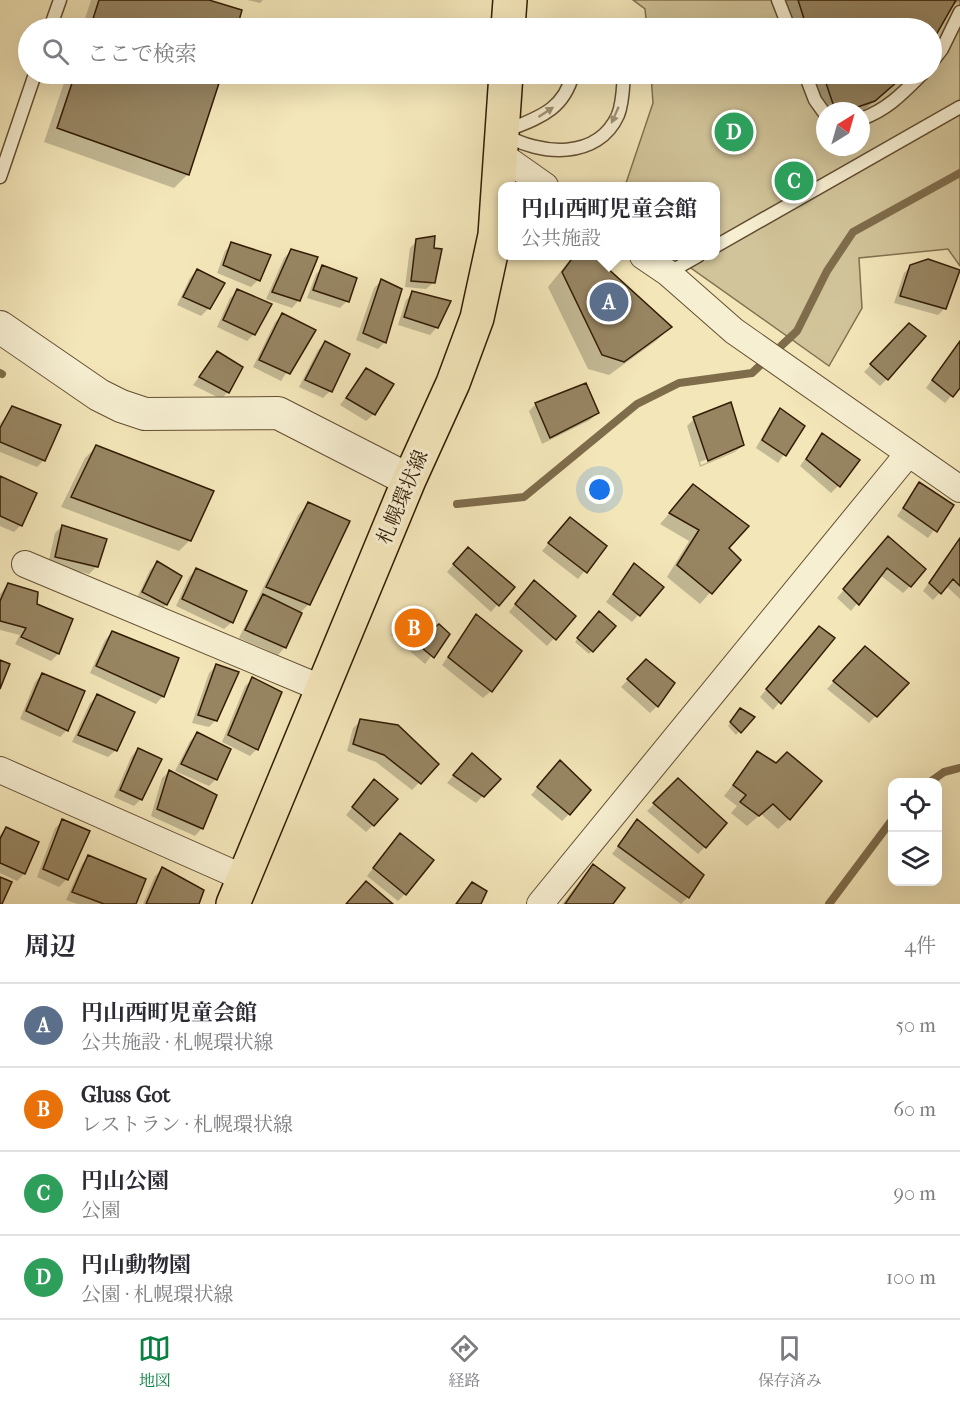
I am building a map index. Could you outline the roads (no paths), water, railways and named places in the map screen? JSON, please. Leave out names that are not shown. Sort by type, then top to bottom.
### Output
[{"type":"main road","points":[[509,18],[510,0]]},
{"type":"main road","name":"札幌環状線","points":[[499,182],[505,84]]},
{"type":"main road","name":"札幌環状線","points":[[238,891],[409,480],[453,383],[477,318],[495,235],[498,196]]},
{"type":"street","points":[[502,144],[541,182]]},
{"type":"street","points":[[650,260],[734,331],[960,489]]},
{"type":"street","points":[[0,327],[99,395],[121,406],[145,414],[278,413],[409,480]]},
{"type":"street","points":[[540,904],[908,454]]},
{"type":"street","points":[[25,564],[322,689]]},
{"type":"street","points":[[0,770],[238,891]]},
{"type":"lane","points":[[54,18],[60,0]]},
{"type":"lane","points":[[778,0],[785,18]]},
{"type":"lane","points":[[942,49],[960,12]]},
{"type":"lane","points":[[0,177],[32,84]]},
{"type":"lane","points":[[502,144],[549,113],[565,95],[569,84]]},
{"type":"lane","points":[[502,144],[515,141],[543,147],[576,150],[588,146],[601,137],[618,115],[623,84]]},
{"type":"lane","points":[[809,84],[816,102]]},
{"type":"lane","points":[[870,115],[885,108],[911,84]]},
{"type":"lane","points":[[720,244],[960,107]]},
{"type":"lane","points":[[668,273],[690,260]]},
{"type":"waterway","points":[[457,504],[524,497],[637,404],[679,383],[752,373],[797,331],[827,271],[853,232],[960,173]]},
{"type":"waterway","points":[[936,778],[944,772],[960,768]]},
{"type":"waterway","points":[[829,904],[888,825]]},
{"type":"place","name":"円山動物園","points":[[734,132]]},
{"type":"place","name":"円山公園","points":[[794,181]]},
{"type":"place","name":"円山西町児童会館","points":[[609,302]]},
{"type":"place","name":"Gluss Got","points":[[414,628]]}]
